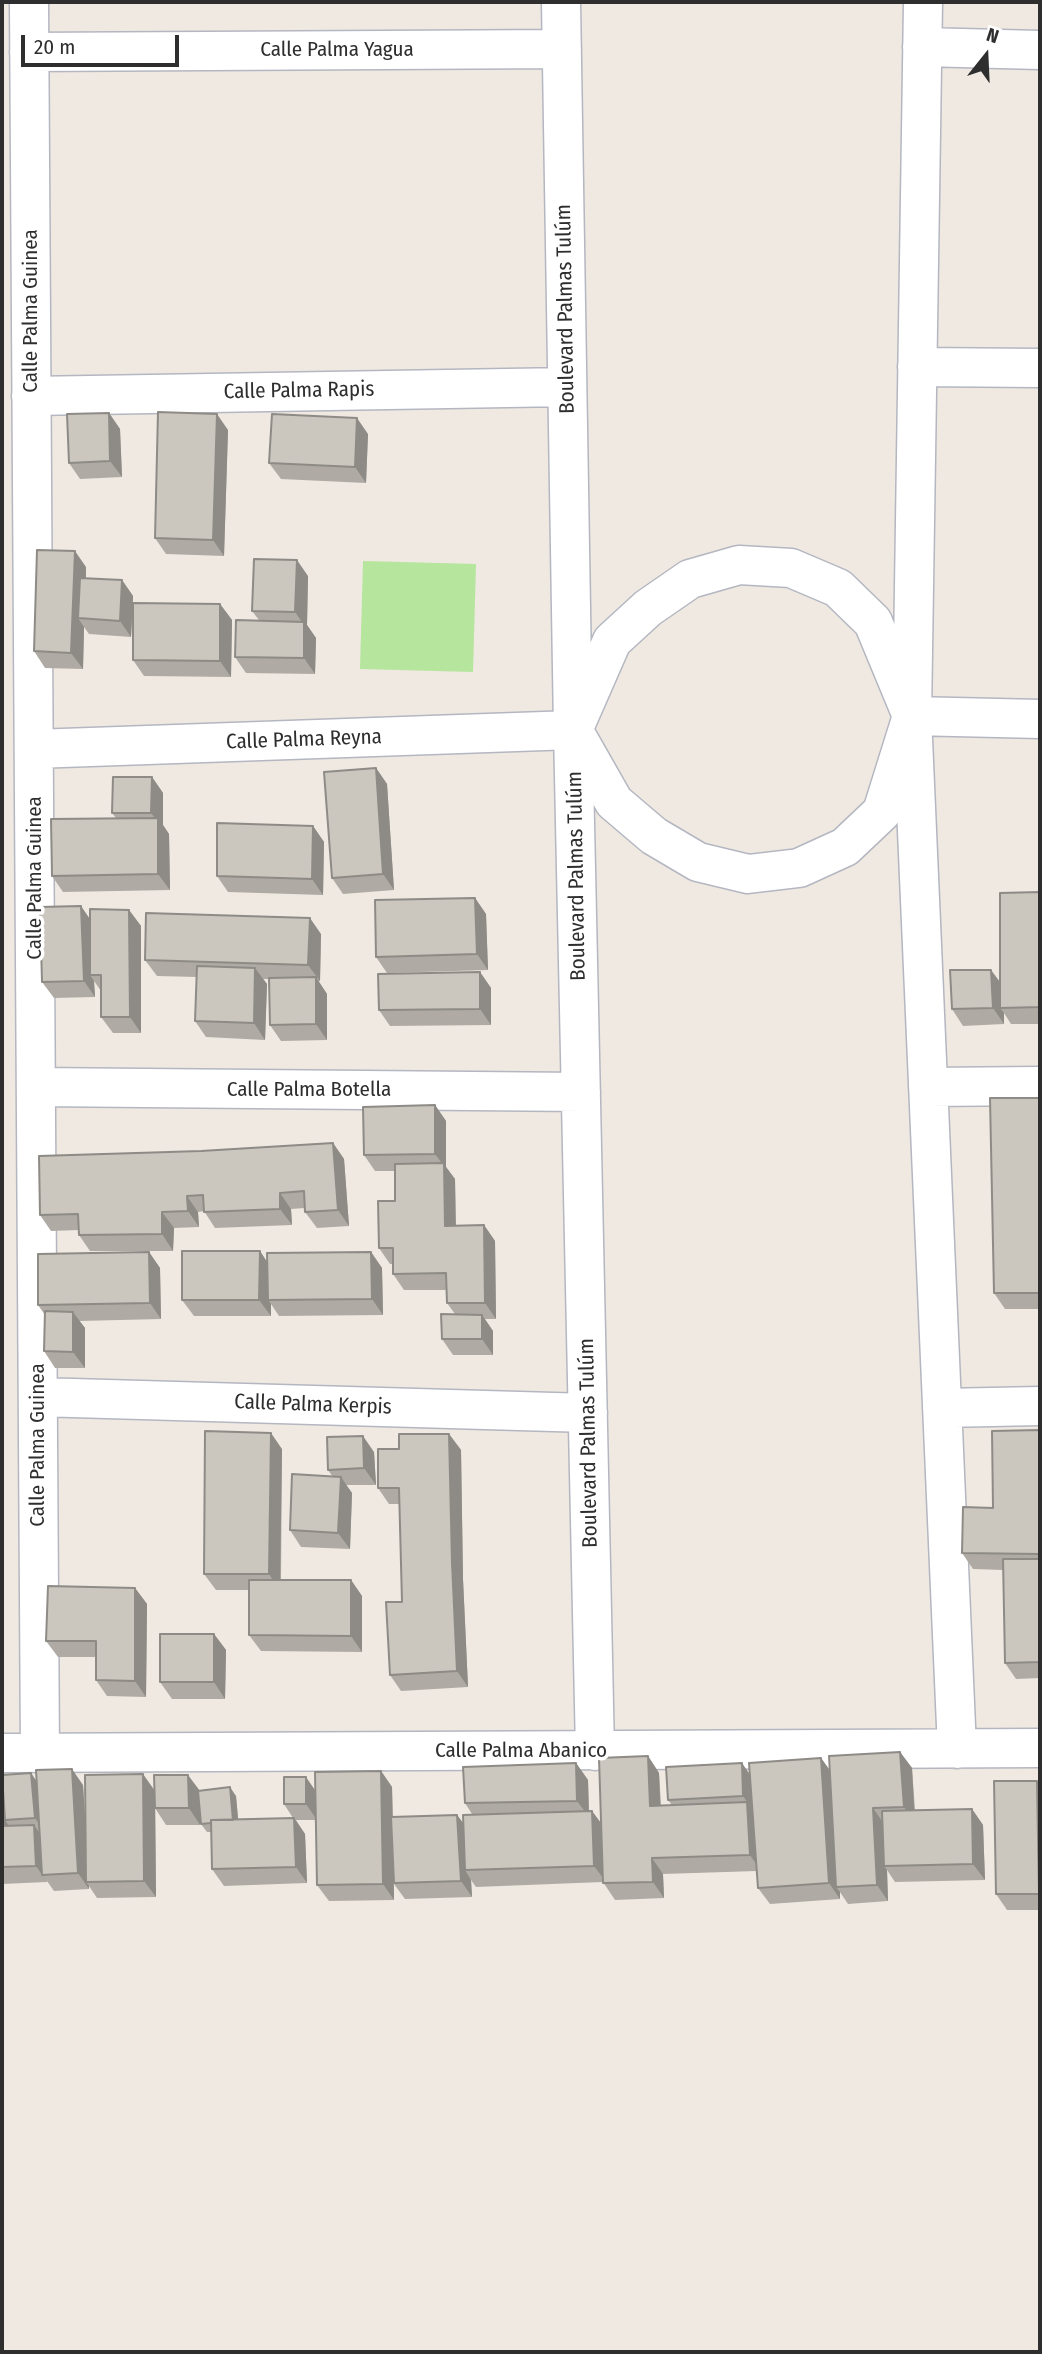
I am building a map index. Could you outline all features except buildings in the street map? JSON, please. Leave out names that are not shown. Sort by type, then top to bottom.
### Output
[{"type":"street","name":"Calle Palma Guinea","points":[[29,2],[40,1753]]},
{"type":"street","name":"Boulevard Palmas Tulúm","points":[[561,2],[573,730],[595,1751]]},
{"type":"street","points":[[923,2],[912,716],[957,1749]]},
{"type":"street","points":[[922,47],[1040,50]]},
{"type":"street","name":"Calle Palma Yagua","points":[[29,52],[562,49]]},
{"type":"street","points":[[917,367],[1040,368]]},
{"type":"street","name":"Calle Palma Rapis","points":[[31,396],[567,387]]},
{"type":"street","points":[[740,565],[791,568],[838,588],[873,622],[912,716],[881,811],[845,846],[799,868],[748,874],[698,862],[654,836],[614,802],[573,730],[612,641],[648,608],[690,579],[740,565]]},
{"type":"street","points":[[912,716],[1040,719]]},
{"type":"street","name":"Calle Palma Reyna","points":[[34,749],[573,730]]},
{"type":"street","points":[[928,1087],[1040,1086]]},
{"type":"street","name":"Calle Palma Botella","points":[[36,1087],[581,1092]]},
{"type":"street","name":"Calle Palma Kerpis","points":[[38,1397],[588,1413]]},
{"type":"street","points":[[942,1408],[1040,1406]]},
{"type":"street","name":"Calle Palma Abanico","points":[[2,1753],[1040,1748]]},
{"type":"green space","points":[[363,561],[476,564],[473,672],[360,669]]}]
